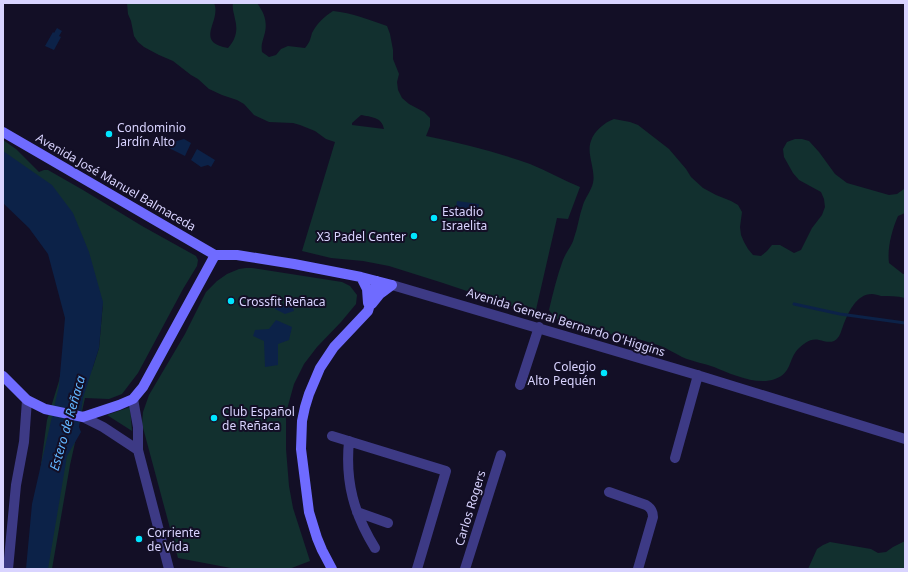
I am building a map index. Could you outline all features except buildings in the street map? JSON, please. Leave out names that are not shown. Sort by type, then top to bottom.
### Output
[{"type":"street","name":"Avenida José Manuel Balmaceda","points":[[3,132],[215,255]]},
{"type":"street","name":"Avenida General Bernardo O'Higgins","points":[[215,255],[237,255],[261,258],[377,281],[539,327],[905,439]]},
{"type":"street","points":[[79,416],[119,406],[133,399],[143,387],[215,255]]},
{"type":"street","points":[[361,277],[367,289],[368,311]]},
{"type":"street","points":[[368,311],[377,281]]},
{"type":"street","points":[[332,569],[316,538],[309,512],[301,449],[302,421],[309,394],[320,368],[334,347],[368,311],[380,294],[392,285]]},
{"type":"street","points":[[520,385],[539,327]]},
{"type":"street","points":[[675,458],[698,375]]},
{"type":"street","points":[[3,376],[27,400],[45,409],[79,416],[138,450]]},
{"type":"street","points":[[133,399],[138,427],[138,450],[169,569]]},
{"type":"street","points":[[8,569],[16,485],[24,442],[27,400]]},
{"type":"street","points":[[332,436],[446,471],[417,569]]},
{"type":"street","points":[[349,442],[348,475],[351,494],[357,512],[375,548]]},
{"type":"street","name":"Carlos Rogers","points":[[465,569],[501,455]]},
{"type":"street","points":[[609,492],[651,508],[653,517],[638,569]]},
{"type":"street","points":[[357,512],[388,523]]},
{"type":"green space","points":[[127,3],[214,3],[215,17],[210,36],[212,41],[218,45],[228,48],[235,38],[236,31],[233,3],[257,3],[264,15],[266,23],[262,52],[269,57],[276,55],[281,49],[288,46],[305,48],[316,26],[333,11],[354,15],[387,26],[393,50],[393,59],[399,74],[397,82],[398,90],[402,98],[409,104],[424,112],[430,118],[430,126],[426,136],[478,148],[530,164],[580,187],[568,219],[557,218],[535,314],[389,266],[363,261],[331,258],[302,251],[335,142],[326,139],[315,131],[300,125],[293,123],[269,122],[254,115],[244,104],[237,100],[209,89],[173,61],[144,47],[138,42],[134,36],[128,14]],"holes":[[[361,115],[378,120],[381,122],[384,129],[352,125],[352,123]]]},
{"type":"green space","points":[[614,119],[638,125],[669,149],[691,177],[703,188],[738,205],[742,212],[740,227],[741,235],[748,249],[753,255],[761,256],[772,245],[780,245],[794,253],[801,250],[812,228],[822,215],[825,207],[821,192],[799,180],[793,173],[784,157],[783,149],[787,142],[795,139],[809,141],[835,174],[847,183],[889,195],[897,194],[904,189],[905,185],[905,213],[898,216],[890,239],[889,263],[905,274],[905,298],[875,294],[861,297],[850,310],[836,340],[826,342],[813,340],[807,342],[795,353],[784,373],[775,379],[768,381],[752,380],[736,376],[686,359],[661,346],[636,338],[600,332],[580,331],[568,326],[557,319],[549,310],[564,257],[573,241],[577,230],[580,213],[593,183],[594,178],[590,151],[592,137],[600,127]]},
{"type":"green space","points":[[3,140],[16,149],[39,172],[48,170],[196,256],[198,260],[197,266],[138,373],[122,394],[109,399],[85,398],[70,465],[52,569],[27,569],[47,420],[59,381],[73,315],[65,275],[3,185]],"holes":[[[103,302],[99,348],[92,370]]]},
{"type":"green space","name":"Club Español de Reñaca","points":[[246,268],[342,282],[350,286],[357,295],[356,304],[317,347],[304,364],[294,384],[286,413],[286,449],[289,486],[293,508],[310,561],[289,569],[236,569],[178,558],[142,424],[143,412],[149,395],[185,334],[206,292],[227,274]]},
{"type":"green space","points":[[130,407],[132,431],[107,415]]},
{"type":"green space","points":[[905,541],[905,569],[808,569],[817,549],[830,542],[871,549],[878,553],[886,552]]},
{"type":"water","points":[[57,28],[62,31],[59,36],[61,37],[54,50],[45,46]]},
{"type":"water","points":[[184,139],[191,143],[185,156],[167,147],[170,141],[173,142]]},
{"type":"water","points":[[197,149],[215,160],[211,167],[208,165],[201,167],[191,160]]},
{"type":"water","name":"Estero de Reñaca","points":[[3,151],[52,185],[73,213],[89,252],[103,302],[99,348],[83,398],[79,427],[81,432],[67,456],[48,569],[26,569],[32,504],[59,386],[65,318],[48,254],[29,228],[3,203]]},
{"type":"water","points":[[457,201],[479,204],[477,218],[455,214]]},
{"type":"water","points":[[278,302],[286,306],[291,304],[294,311],[285,314],[275,309]]},
{"type":"water","points":[[276,320],[292,327],[289,340],[278,344],[278,365],[265,367],[264,341],[253,336],[255,330],[269,329]]},
{"type":"waterway","points":[[794,304],[840,314],[905,323]]},
{"type":"place","name":"Condominio Jardín Alto","points":[[109,134]]},
{"type":"place","name":"Estadio Israelita","points":[[434,218]]},
{"type":"place","name":"X3 Padel Center","points":[[414,236]]},
{"type":"place","name":"Crossfit Reñaca","points":[[231,301]]},
{"type":"place","name":"Colegio Alto Pequén","points":[[604,373]]},
{"type":"place","name":"Club Español de Reñaca","points":[[214,418]]},
{"type":"place","name":"Corriente de Vida","points":[[139,539]]}]
